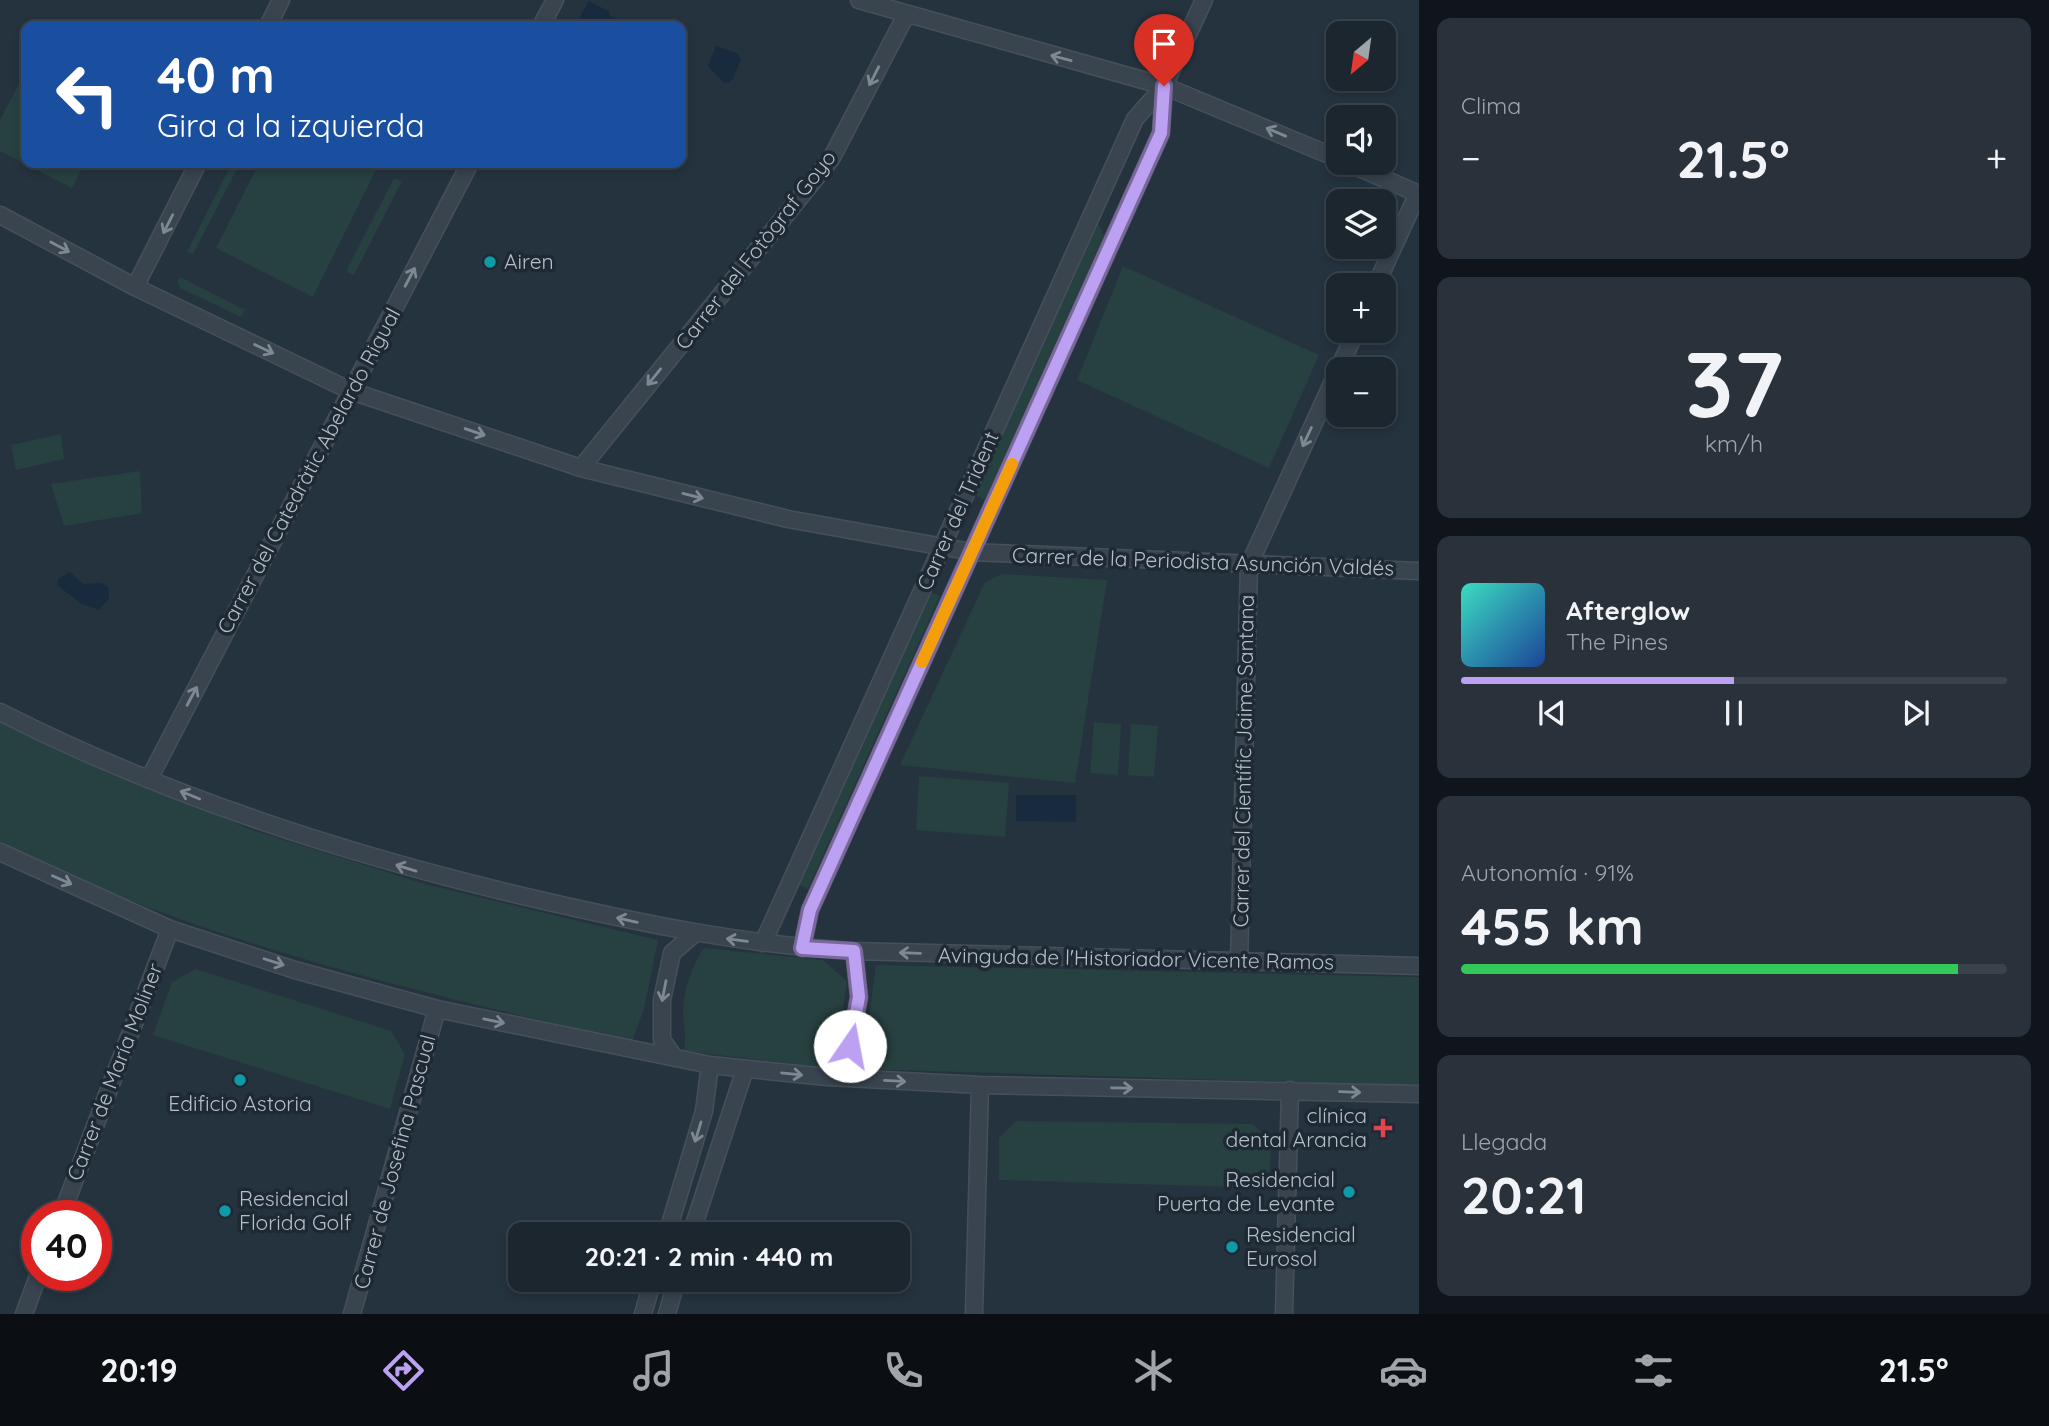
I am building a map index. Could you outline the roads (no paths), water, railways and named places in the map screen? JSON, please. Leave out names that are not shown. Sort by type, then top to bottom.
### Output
[{"type":"street","points":[[270,21],[281,0]]},
{"type":"street","points":[[544,21],[555,0]]},
{"type":"street","points":[[859,0],[1164,86],[1326,154]]},
{"type":"street","name":"Carrer del Trident","points":[[763,943],[1135,119],[1164,86],[1204,0]]},
{"type":"street","name":"Carrer del Fotògraf Goyo","points":[[581,468],[831,159],[906,15]]},
{"type":"street","name":"Carrer del Trident","points":[[802,948],[810,910],[1161,133],[1164,86]]},
{"type":"street","points":[[135,287],[195,168]]},
{"type":"street","name":"Carrer del Catedràtic Abelardo Rigual","points":[[149,779],[467,168]]},
{"type":"street","points":[[1376,175],[1419,193],[1382,273]]},
{"type":"street","name":"Carrer de la Periodista Asunción Valdés","points":[[0,215],[135,287],[351,391],[581,468],[788,519],[972,552],[1419,571]]},
{"type":"street","name":"Carrer del Científic Jaime Santana","points":[[1239,962],[1249,565],[1351,343]]},
{"type":"street","name":"Avinguda de l'Historiador Vicente Ramos","points":[[0,712],[149,779],[261,823],[421,873],[694,934],[802,948],[854,951],[1419,967]]},
{"type":"street","points":[[0,852],[170,929],[295,970],[437,1009],[709,1065],[827,1077],[980,1085],[1419,1094]]},
{"type":"street","name":"Carrer de María Moliner","points":[[67,1200],[170,929]]},
{"type":"street","points":[[676,1058],[662,1040],[662,1000],[672,953],[694,934]]},
{"type":"street","points":[[827,1077],[850,1046],[859,997],[854,951]]},
{"type":"street","name":"Carrer de Josefina Pascual","points":[[352,1314],[437,1009]]},
{"type":"street","points":[[671,1222],[704,1111],[709,1065]]},
{"type":"street","points":[[695,1222],[744,1069]]},
{"type":"street","points":[[974,1314],[980,1085]]},
{"type":"street","points":[[1284,1314],[1290,1090]]},
{"type":"street","points":[[24,1314],[32,1291]]},
{"type":"street","points":[[643,1314],[649,1292]]},
{"type":"street","points":[[667,1314],[673,1292]]},
{"type":"water","points":[[589,1],[610,12],[609,15],[617,19],[616,21],[578,21]]},
{"type":"water","points":[[716,46],[737,53],[741,59],[733,79],[728,83],[723,82],[708,66]]},
{"type":"water","points":[[70,572],[83,584],[101,583],[108,587],[109,598],[99,610],[82,604],[57,585],[58,579]]},
{"type":"water","points":[[1016,795],[1076,795],[1076,822],[1016,821]]},
{"type":"place","name":"Airen","points":[[490,262]]},
{"type":"place","name":"Edificio Astoria","points":[[240,1080]]},
{"type":"place","name":"clínica dental Arancia","points":[[1383,1128]]},
{"type":"place","name":"Residencial Puerta de Levante","points":[[1349,1192]]},
{"type":"place","name":"Residencial Florida Golf","points":[[225,1211]]},
{"type":"place","name":"Residencial Eurosol","points":[[1232,1247]]}]
